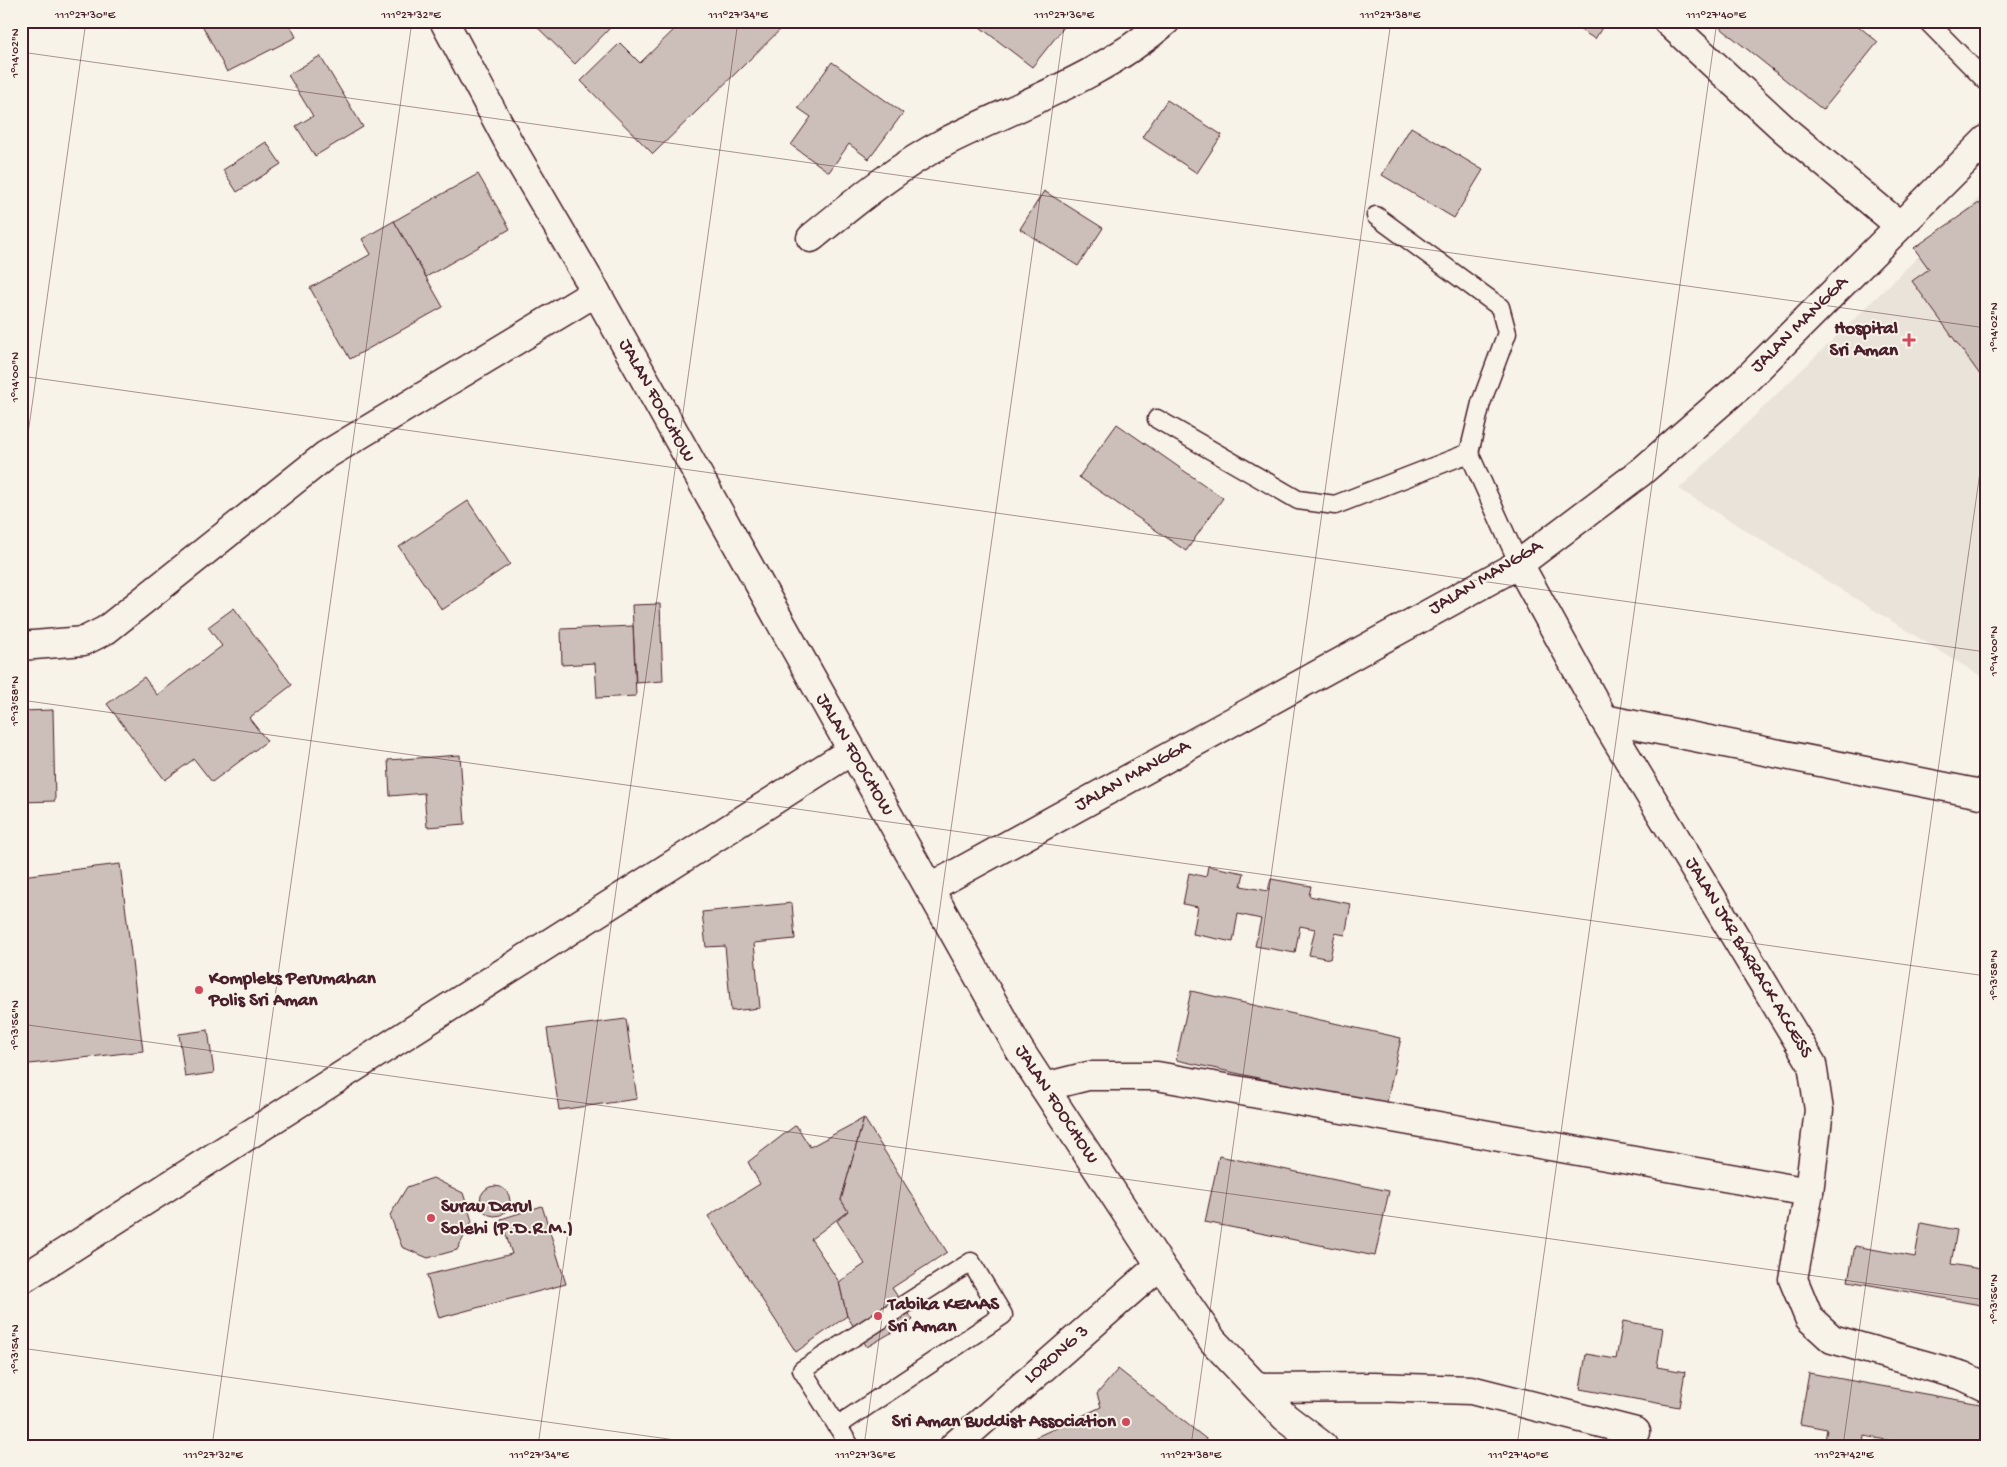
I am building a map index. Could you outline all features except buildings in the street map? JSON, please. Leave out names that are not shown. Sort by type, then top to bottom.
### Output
[{"type":"street","name":"JALAN FOOCHOW","points":[[444,21],[509,143],[596,292],[850,751],[930,888],[1019,1049],[1160,1265],[1213,1341],[1285,1417],[1323,1446]]},
{"type":"street","points":[[810,238],[878,184],[946,142],[1033,102],[1115,59],[1166,21]]},
{"type":"street","points":[[1668,21],[1785,130],[1899,225]]},
{"type":"street","name":"JALAN MANGGA","points":[[930,888],[1518,564],[1641,472],[1743,383],[1899,225],[1983,149]]},
{"type":"street","points":[[21,646],[84,641],[106,630],[326,456],[596,292]]},
{"type":"street","name":"JALAN JKR BARRACK ACCESS","points":[[1518,564],[1604,719],[1812,1064],[1818,1110],[1809,1192],[1793,1279],[1809,1318],[1832,1339],[1963,1376],[1986,1387]]},
{"type":"street","points":[[1604,719],[1986,795]]},
{"type":"street","points":[[21,1280],[850,751]]},
{"type":"street","points":[[1044,1087],[1088,1076],[1156,1076],[1809,1192]]},
{"type":"street","name":"LORONG 3","points":[[954,1446],[1160,1265]]},
{"type":"street","points":[[1258,1388],[1373,1387],[1471,1390],[1636,1432]]},
{"type":"lane","points":[[1927,21],[1986,81]]},
{"type":"lane","points":[[1376,216],[1500,307],[1507,333],[1481,403],[1469,453],[1518,564]]},
{"type":"lane","points":[[1157,419],[1298,500],[1335,505],[1469,453]]},
{"type":"lane","points":[[837,1426],[1003,1315],[971,1262],[802,1370],[837,1426],[850,1446]]},
{"type":"shaded area","name":"Hospital Sri Aman","points":[[1986,191],[1986,684],[1982,677],[1679,489]]},
{"type":"place","name":"Hospital Sri Aman","points":[[1909,340]]},
{"type":"place","name":"Kompleks Perumahan Polis Sri Aman","points":[[199,990]]},
{"type":"place","name":"Surau Darul Solehi (P.D.R.M.)","points":[[431,1218]]},
{"type":"place","name":"Tabika KEMAS Sri Aman","points":[[878,1316]]},
{"type":"place","name":"Sri Aman Buddist Association","points":[[1126,1422]]}]
